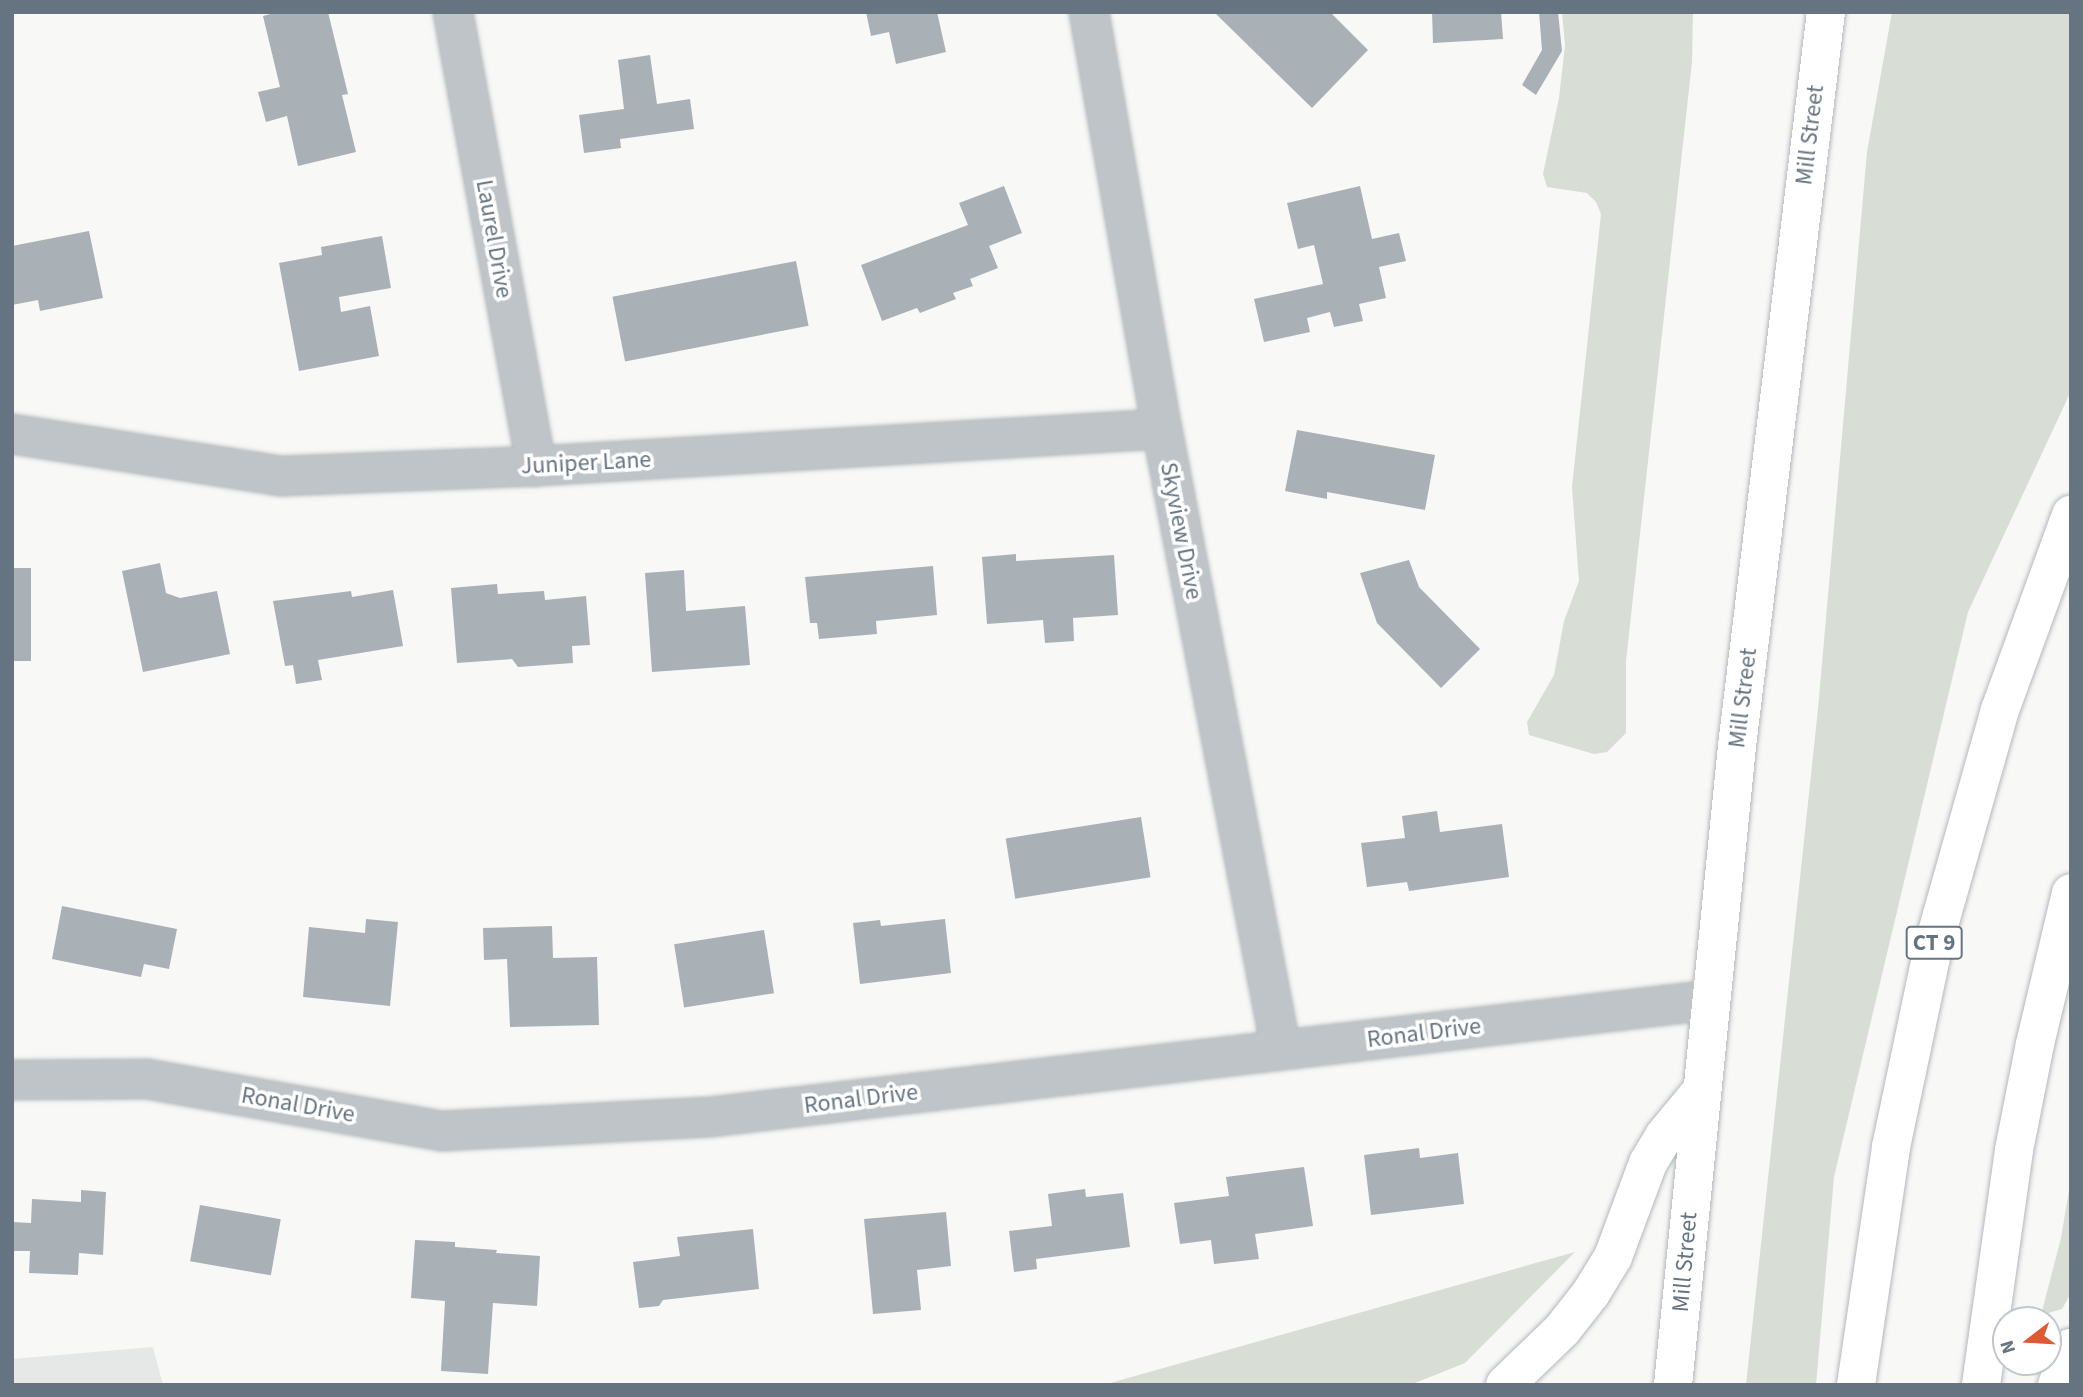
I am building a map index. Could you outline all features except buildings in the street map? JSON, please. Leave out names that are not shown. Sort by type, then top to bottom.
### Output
[{"type":"main road","name":"Mill Street","points":[[1673,1385],[1743,692],[1826,12]]},
{"type":"main road","name":"CT 9","points":[[1856,1385],[1891,1147],[1934,943],[2000,710],[2071,515]]},
{"type":"main road","points":[[1981,1385],[2014,1150],[2035,1044],[2071,893]]},
{"type":"main road","points":[[1505,1385],[1562,1330],[1591,1293],[1613,1257],[1648,1163],[1664,1136],[1702,1090]]},
{"type":"main road","points":[[2057,1385],[2071,1348]]},
{"type":"street","name":"Laurel Drive","points":[[453,12],[536,466]]},
{"type":"street","name":"Skyview Drive","points":[[1090,12],[1162,429],[1281,1049]]},
{"type":"street","name":"Juniper Lane","points":[[12,434],[281,476],[536,466],[1162,429]]},
{"type":"street","name":"Ronal Drive","points":[[12,1080],[147,1079],[442,1131],[710,1117],[1710,1000]]},
{"type":"shaded area","points":[[1562,12],[1693,12],[1692,62],[1626,661],[1626,733],[1607,752],[1594,754],[1529,735],[1527,722],[1554,675],[1564,621],[1579,581],[1572,487],[1601,214],[1596,202],[1587,193],[1547,187],[1543,174],[1559,98],[1565,45]]},
{"type":"shaded area","points":[[1892,12],[2071,12],[2071,391],[1968,612],[1834,1177],[1816,1385],[1746,1385],[1818,709],[1867,152]]},
{"type":"shaded area","points":[[2071,1178],[2071,1293],[2062,1309],[2062,1306],[2043,1306],[2061,1238]]},
{"type":"shaded area","points":[[1575,1252],[1465,1363],[1410,1385],[1103,1385]]},
{"type":"shaded area","points":[[153,1347],[163,1385],[12,1385],[12,1359]]}]
